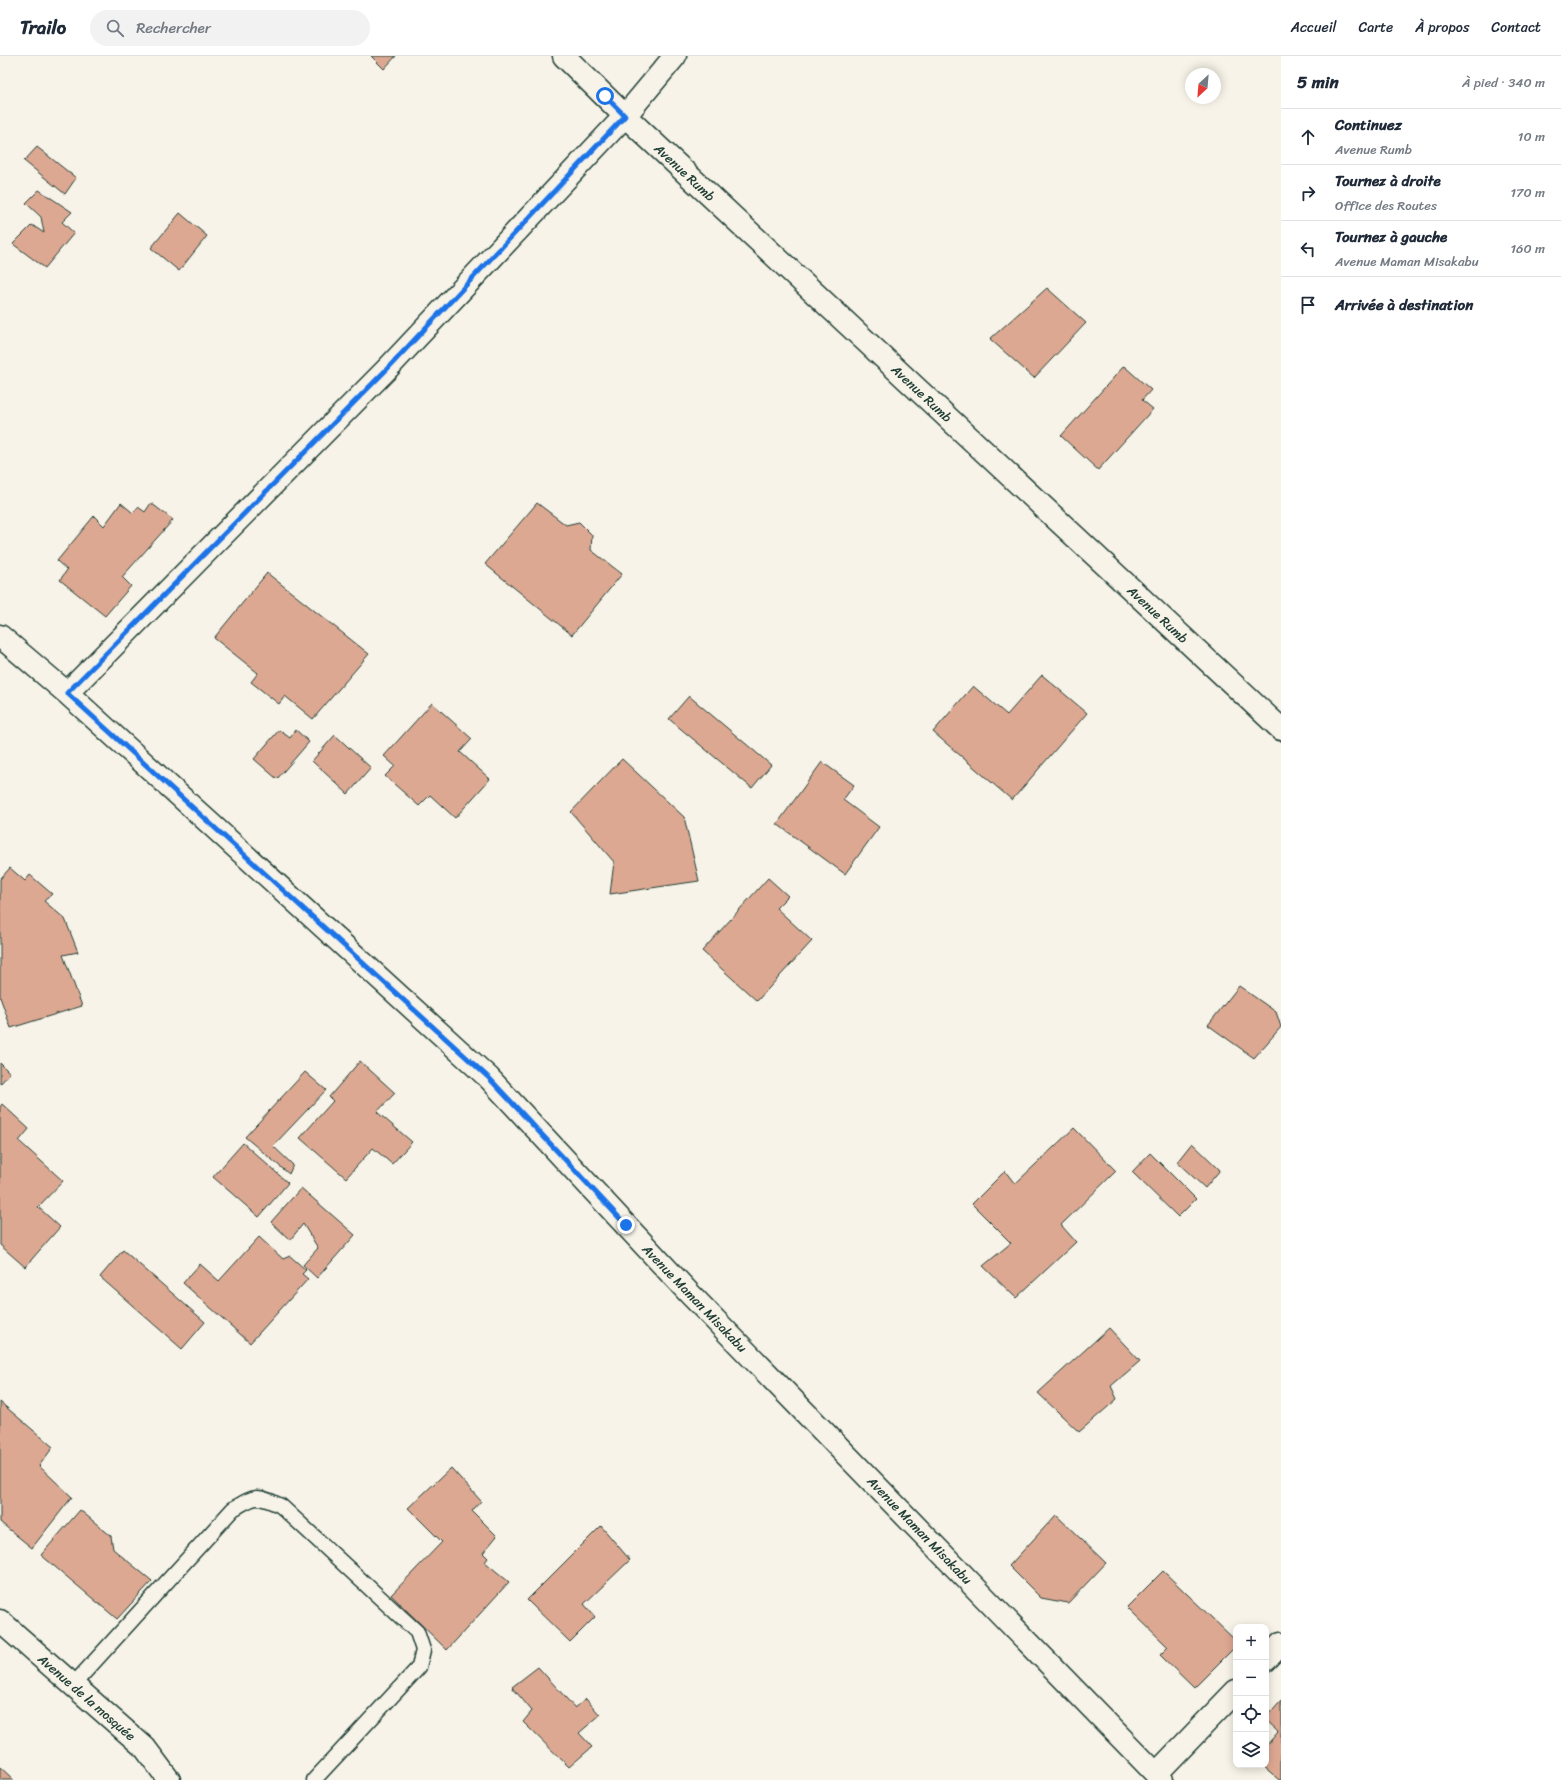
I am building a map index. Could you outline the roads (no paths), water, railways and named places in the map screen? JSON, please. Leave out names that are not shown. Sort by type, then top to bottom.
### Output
[{"type":"street","name":"Avenue Rumb","points":[[564,56],[625,116],[1281,729]]},
{"type":"street","points":[[67,693],[387,369],[625,116],[676,56]]},
{"type":"street","name":"Avenue Maman Misakabu","points":[[0,636],[67,693],[489,1078],[689,1293],[1159,1777]]},
{"type":"street","name":"Avenue de la mosquée","points":[[0,1620],[145,1748],[169,1780]]},
{"type":"street","points":[[1269,1657],[1281,1644]]},
{"type":"street","points":[[1159,1777],[1233,1694]]},
{"type":"lane","points":[[73,1685],[233,1510],[252,1498],[266,1499],[280,1506],[417,1632],[423,1650],[419,1667],[314,1780]]}]
